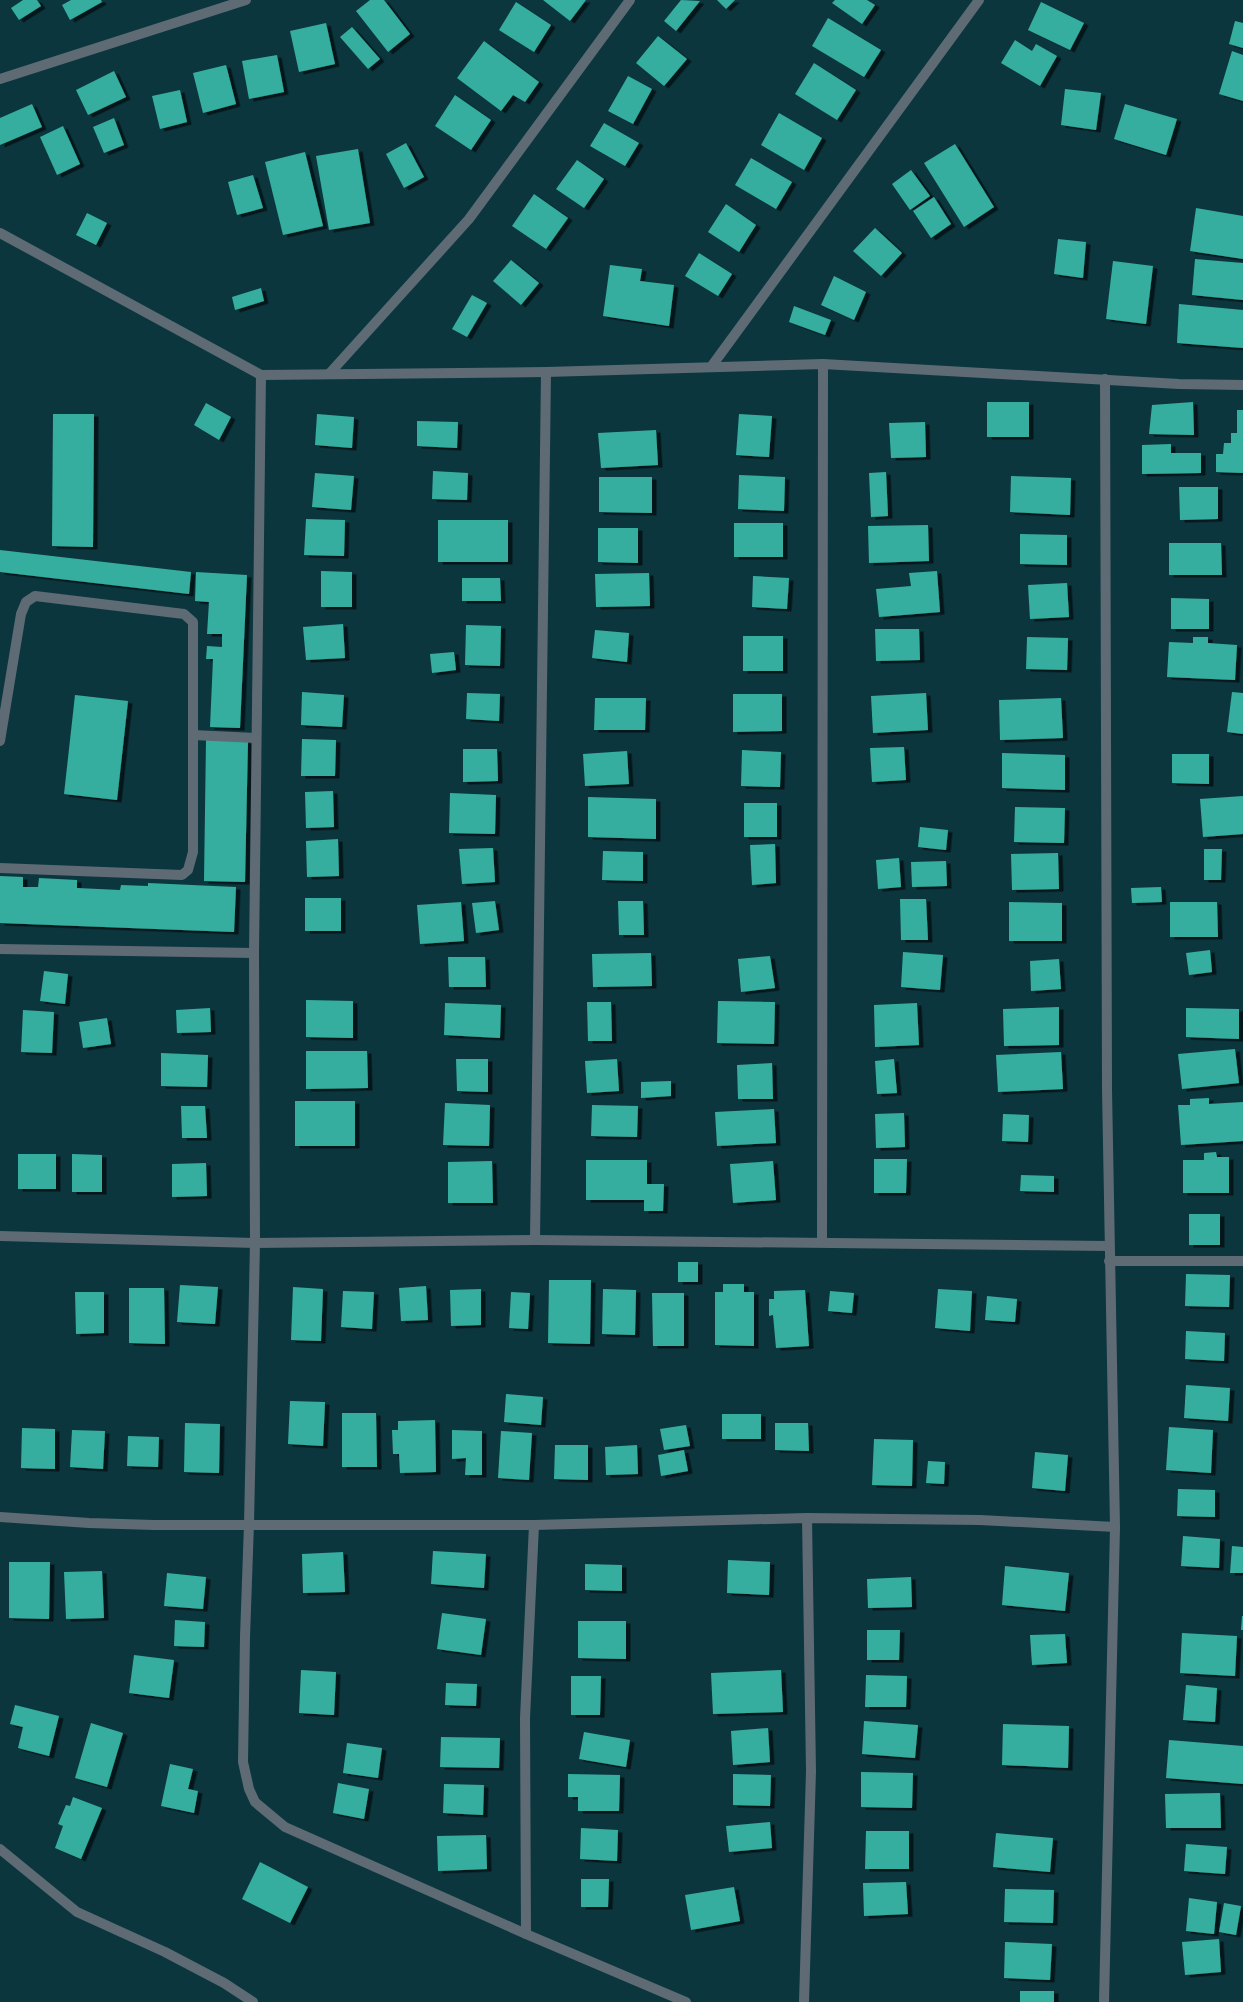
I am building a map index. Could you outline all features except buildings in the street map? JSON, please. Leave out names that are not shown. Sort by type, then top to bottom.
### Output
[{"type":"street","points":[[0,79],[246,0]]},
{"type":"street","points":[[329,374],[469,219],[630,0]]},
{"type":"street","points":[[711,367],[979,0]]},
{"type":"street","points":[[0,234],[261,375],[546,372],[823,364],[1179,384],[1243,385]]},
{"type":"street","points":[[822,1241],[823,364]]},
{"type":"street","points":[[535,1240],[546,372]]},
{"type":"street","points":[[261,375],[254,953],[255,1243],[249,1524],[244,1637],[243,1762],[249,1789],[255,1802],[285,1827],[526,1934],[686,2002]]},
{"type":"street","points":[[1104,2002],[1115,1527],[1109,1261],[1105,379]]},
{"type":"street","points":[[0,741],[21,614],[26,602],[35,596],[184,614],[193,622],[193,852],[188,870],[182,875],[0,868]]},
{"type":"street","points":[[193,735],[256,738]]},
{"type":"street","points":[[0,949],[254,953]]},
{"type":"street","points":[[0,1236],[255,1243],[535,1240],[822,1241],[1109,1246]]},
{"type":"street","points":[[1109,1261],[1243,1261]]},
{"type":"street","points":[[0,1517],[96,1523],[534,1525],[808,1518],[980,1520],[1115,1527]]},
{"type":"street","points":[[804,2002],[811,1771],[808,1518]]},
{"type":"street","points":[[526,1934],[525,1718],[534,1525]]},
{"type":"street","points":[[0,1850],[77,1912],[165,1952],[237,1991],[253,2002]]}]
